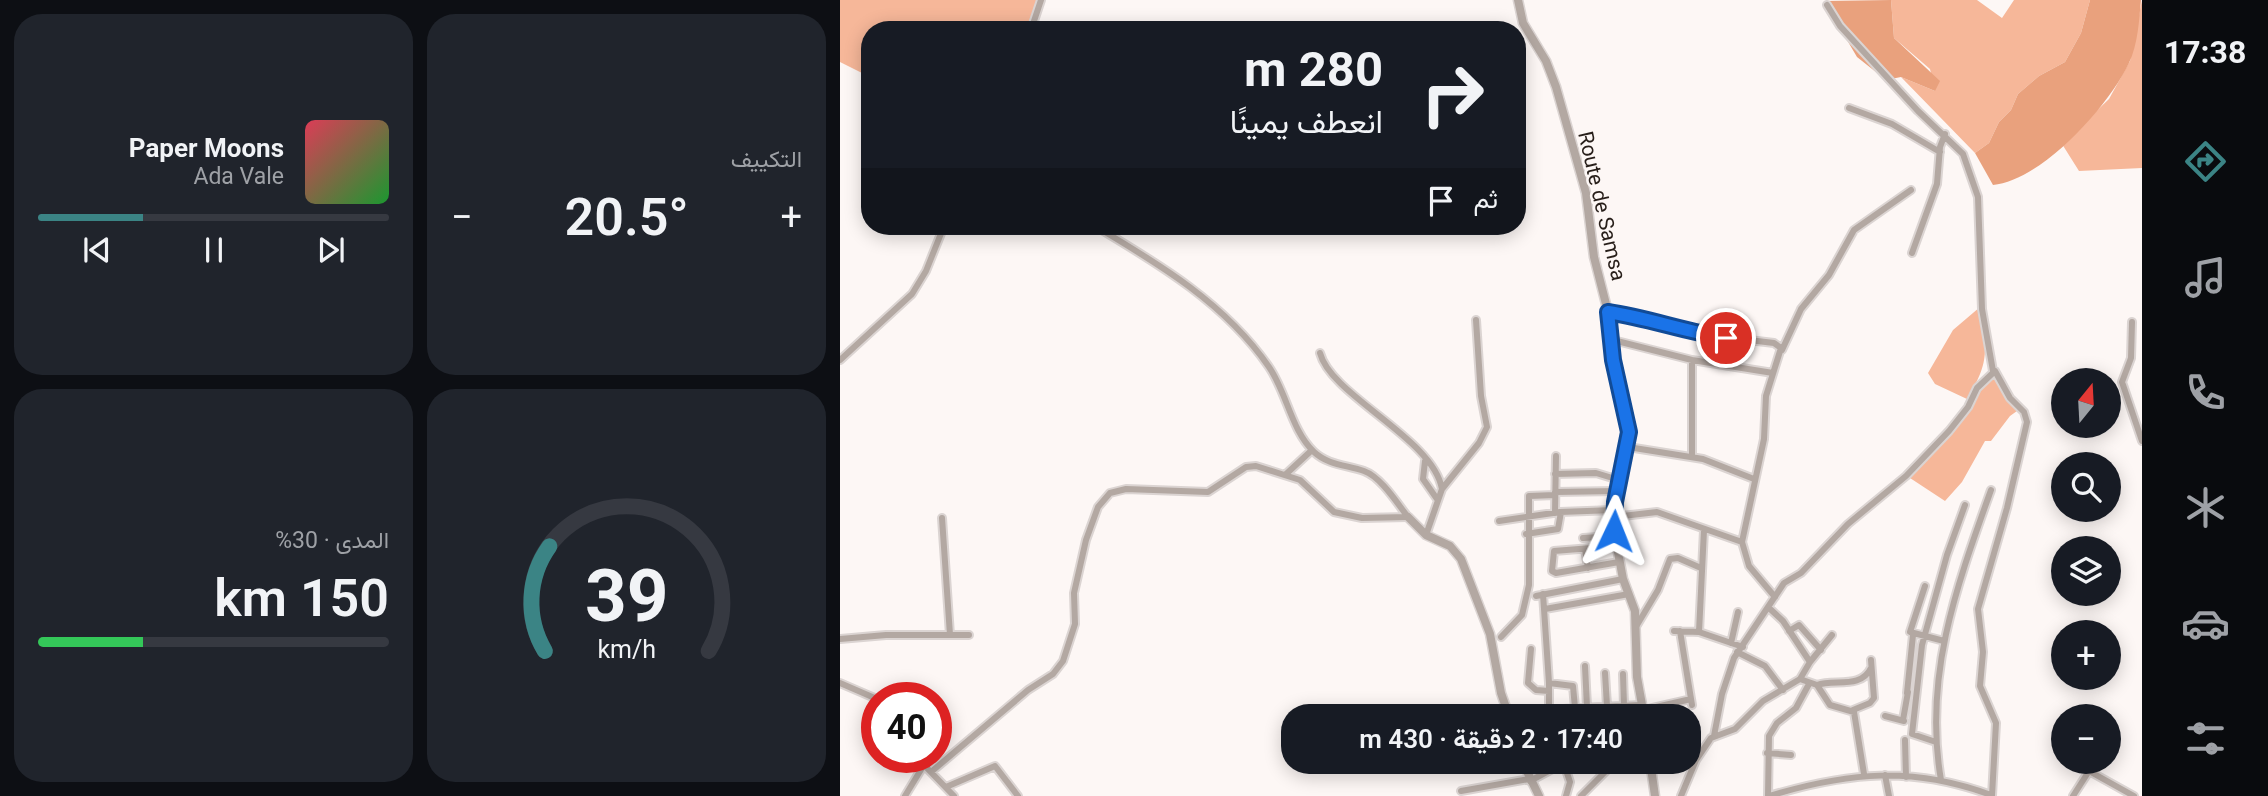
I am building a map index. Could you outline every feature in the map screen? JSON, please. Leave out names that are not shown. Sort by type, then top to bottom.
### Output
[{"type":"street","points":[[1034,21],[1041,0]]},
{"type":"street","name":"Route de Samsa","points":[[1518,0],[1523,21]]},
{"type":"street","points":[[1809,684],[1796,708],[1770,732],[1766,753],[1773,796],[1834,779],[1864,774],[1941,780],[1992,795],[1996,725],[1980,686],[1983,652],[1978,609],[2007,508],[2027,422],[2024,412],[2010,397],[1998,373],[1993,370],[1982,309],[1977,191],[1960,147],[1918,111],[1840,26],[1827,5]]},
{"type":"street","name":"Route de Samsa","points":[[1526,28],[1546,61],[1556,88],[1586,193],[1597,272],[1608,312],[1609,339],[1628,422],[1628,447],[1616,491],[1615,536],[1623,579],[1637,625],[1643,704]]},
{"type":"street","points":[[1849,108],[1892,124],[1940,152]]},
{"type":"street","points":[[1912,253],[1937,184],[1945,134]]},
{"type":"street","points":[[1775,597],[1749,566],[1742,542],[1763,439],[1766,396],[1773,373],[1801,309],[1829,275],[1853,229],[1911,190]]},
{"type":"street","points":[[840,360],[912,294],[926,271],[940,235]]},
{"type":"street","points":[[1109,235],[1162,268],[1210,303],[1231,323],[1268,365],[1296,424],[1312,450],[1339,466],[1366,472],[1396,501],[1408,517],[1431,537],[1447,545],[1461,559],[1490,634],[1506,704]]},
{"type":"street","points":[[1608,312],[1639,316],[1707,335],[1774,344],[1781,352]]},
{"type":"street","points":[[1431,537],[1437,499],[1442,489],[1479,443],[1487,427],[1481,396],[1476,320]]},
{"type":"street","points":[[2132,322],[2131,358],[2122,382],[2142,441]]},
{"type":"street","points":[[1609,339],[1692,360],[1773,373]]},
{"type":"street","points":[[1320,353],[1322,362],[1334,375],[1408,440],[1439,478],[1442,489]]},
{"type":"street","points":[[1692,360],[1692,456]]},
{"type":"street","points":[[1714,736],[1722,694],[1740,649],[1784,583],[1801,573],[1848,524],[1906,477],[1949,431],[1968,407],[1977,388],[1993,370]]},
{"type":"street","points":[[1628,447],[1692,456],[1754,479]]},
{"type":"street","points":[[1285,475],[1312,450]]},
{"type":"street","points":[[1526,534],[1558,529],[1556,456]]},
{"type":"street","points":[[1425,461],[1423,479],[1437,499]]},
{"type":"street","points":[[952,754],[1028,690],[1053,674],[1067,655],[1075,624],[1074,593],[1084,550],[1098,507],[1105,496],[1126,489],[1208,492],[1251,466],[1303,482],[1334,512],[1362,518],[1408,517]]},
{"type":"street","points":[[1555,474],[1596,473],[1619,480]]},
{"type":"street","points":[[1941,780],[1935,715],[1944,641],[1954,597],[1992,490]]},
{"type":"street","points":[[1501,637],[1524,609],[1530,578],[1526,534],[1530,494],[1616,491]]},
{"type":"street","points":[[1936,742],[1913,736],[1916,693],[1924,638],[1947,555],[1965,505]]},
{"type":"street","points":[[1499,521],[1558,512],[1657,512],[1742,542]]},
{"type":"street","points":[[942,519],[950,635]]},
{"type":"street","points":[[1699,632],[1704,530]]},
{"type":"street","points":[[1583,538],[1615,536]]},
{"type":"street","points":[[1616,546],[1554,551],[1552,571],[1556,573],[1619,562]]},
{"type":"street","points":[[1586,549],[1588,568]]},
{"type":"street","points":[[1637,625],[1658,590],[1670,559],[1678,558],[1701,568]]},
{"type":"street","points":[[1550,704],[1545,609],[1539,595],[1623,579]]},
{"type":"street","points":[[1903,720],[1913,635],[1910,628],[1925,586]]},
{"type":"street","points":[[1545,609],[1629,594]]},
{"type":"street","points":[[1769,608],[1810,662]]},
{"type":"street","points":[[1731,643],[1738,612]]},
{"type":"street","points":[[1789,631],[1799,625],[1821,650]]},
{"type":"street","points":[[1679,704],[1691,702],[1677,631],[1699,632],[1731,643],[1765,666],[1783,690]]},
{"type":"street","points":[[840,639],[969,635]]},
{"type":"street","points":[[1701,750],[1714,736],[1735,729],[1763,701],[1800,679],[1832,635]]},
{"type":"street","points":[[1913,635],[1944,641]]},
{"type":"street","points":[[1531,649],[1529,685],[1539,691],[1549,687],[1573,686],[1575,704]]},
{"type":"street","points":[[1800,679],[1817,685],[1850,682],[1866,676],[1871,664],[1873,700],[1853,710],[1830,705],[1817,685]]},
{"type":"street","points":[[1586,666],[1587,704]]},
{"type":"street","points":[[1605,673],[1607,704]]},
{"type":"street","points":[[1623,674],[1624,704]]},
{"type":"street","points":[[840,683],[861,692]]},
{"type":"street","points":[[1907,693],[1916,693]]},
{"type":"street","points":[[1853,710],[1864,774]]},
{"type":"street","points":[[1885,716],[1913,723]]},
{"type":"street","points":[[1905,740],[1906,777]]},
{"type":"street","points":[[1766,753],[1791,755]]},
{"type":"street","points":[[946,787],[995,766],[1018,796]]},
{"type":"street","points":[[2073,796],[2088,771],[2134,796]]},
{"type":"street","points":[[909,794],[918,773]]},
{"type":"street","points":[[932,773],[954,796]]},
{"type":"street","points":[[1527,774],[1539,796]]},
{"type":"street","points":[[1461,791],[1530,780],[1538,774]]},
{"type":"street","points":[[1566,796],[1570,782],[1568,774]]},
{"type":"street","points":[[1581,796],[1603,774]]},
{"type":"street","points":[[1651,774],[1655,796]]},
{"type":"street","points":[[1681,796],[1688,774]]},
{"type":"street","points":[[1885,775],[1889,796]]},
{"type":"shaded area","points":[[840,0],[1039,0],[1029,21],[861,21],[861,72],[840,62]]},
{"type":"shaded area","points":[[1891,0],[1977,0],[2002,18],[2014,0],[2090,0],[2081,33],[2065,62],[2039,76],[2018,94],[2011,110],[1999,122],[1989,143],[1975,153],[1901,77],[1935,91],[1930,69],[1894,38]]},
{"type":"shaded area","points":[[1891,0],[1894,38],[1940,81],[1935,91],[1901,77],[1886,80],[1857,57],[1824,1]]},
{"type":"shaded area","points":[[2090,0],[2141,0],[2136,40],[2129,63],[2106,100],[2072,139],[2032,170],[2012,180],[1993,185],[1975,153],[1989,143],[1999,122],[2011,110],[2018,94],[2039,76],[2065,62],[2081,33]]},
{"type":"shaded area","points":[[2142,0],[2142,168],[2079,171],[2062,144],[2109,99],[2130,61]]},
{"type":"shaded area","points":[[1980,307],[1985,354],[1980,374],[1967,399],[1935,384],[1928,373],[1953,330]]},
{"type":"shaded area","points":[[1992,376],[2017,411],[1991,441],[1985,441],[1962,482],[1945,501],[1910,478],[1972,409],[1976,393]]},
{"type":"route","points":[[1614,531],[1617,487],[1628,447],[1629,432],[1609,339],[1608,312],[1639,316],[1726,338]]}]
